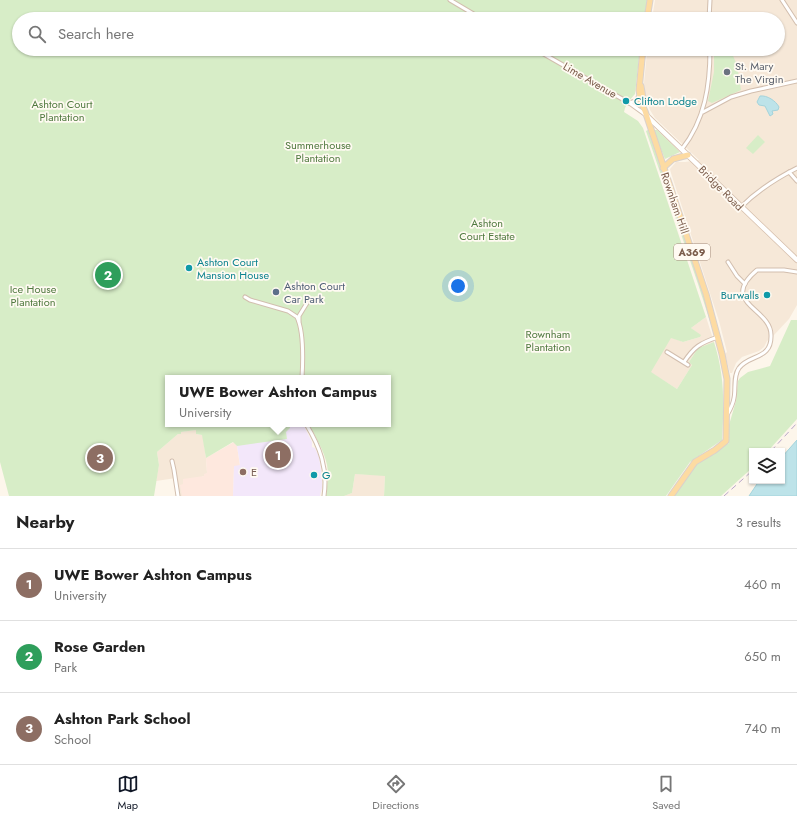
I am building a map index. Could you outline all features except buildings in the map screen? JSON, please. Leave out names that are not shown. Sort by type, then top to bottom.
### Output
[{"type":"main road","points":[[648,12],[650,0]]},
{"type":"main road","name":"A369","points":[[642,56],[639,96],[645,113]]},
{"type":"main road","name":"A369","points":[[640,83],[645,113]]},
{"type":"main road","name":"Bridge Road","points":[[645,113],[797,260]]},
{"type":"main road","name":"Rownham Hill","points":[[645,113],[706,294],[718,337],[727,379],[726,441],[715,450],[695,462],[671,496]]},
{"type":"main road","points":[[663,168],[673,159],[688,155]]},
{"type":"street","points":[[450,0],[470,12]]},
{"type":"street","points":[[709,12],[710,0]]},
{"type":"street","points":[[782,0],[797,23]]},
{"type":"street","name":"Lime Avenue","points":[[547,56],[624,100]]},
{"type":"street","points":[[682,149],[689,141],[703,112],[708,88],[710,56]]},
{"type":"street","points":[[703,112],[731,97],[750,91],[797,81]]},
{"type":"street","points":[[639,96],[636,101],[628,102],[645,113]]},
{"type":"street","points":[[741,207],[755,194],[797,168]]},
{"type":"street","points":[[789,172],[797,181]]},
{"type":"street","points":[[728,262],[737,276],[745,284]]},
{"type":"street","points":[[727,415],[732,407],[736,374],[739,368],[743,364],[765,352],[771,342],[770,328],[760,315],[748,304],[744,297],[742,291],[745,284],[757,270],[784,270],[797,272]]},
{"type":"street","points":[[245,297],[250,300],[288,311],[297,316],[302,351],[302,375]]},
{"type":"street","points":[[298,320],[308,303]]},
{"type":"street","points":[[684,362],[694,348],[700,343],[718,337]]},
{"type":"street","points":[[667,352],[688,365]]},
{"type":"street","points":[[308,427],[323,461],[325,477],[324,496]]},
{"type":"street","points":[[172,461],[178,496]]},
{"type":"shaded area","points":[[655,0],[797,0],[797,305],[789,319],[767,341],[764,347],[759,351],[742,357],[736,363],[732,373],[730,373],[725,354],[727,352],[719,321],[670,169],[676,162],[699,160],[655,118],[650,110],[646,99],[644,83],[646,56],[785,56],[785,12],[653,12]]},
{"type":"shaded area","points":[[706,317],[714,342],[698,348],[689,362],[692,365],[677,389],[650,372],[671,337],[683,342],[700,337],[700,335],[691,328]]},
{"type":"shaded area","points":[[232,427],[304,427],[312,442],[312,447],[315,448],[319,457],[322,477],[320,496],[233,496],[234,466],[240,465],[237,446],[234,442]]},
{"type":"shaded area","points":[[196,430],[196,434],[202,435],[203,437],[207,473],[204,476],[183,484],[182,496],[178,496],[176,478],[156,481],[159,465],[157,452],[178,434],[180,434],[180,432]]},
{"type":"shaded area","points":[[234,442],[237,446],[240,466],[234,467],[233,496],[182,496],[180,485],[183,484],[183,479],[204,476],[204,474],[207,473],[206,458]]},
{"type":"shaded area","points":[[355,474],[385,475],[384,496],[344,496],[352,493]]},
{"type":"green space","name":"Ashton Court Estate","points":[[0,0],[647,0],[645,12],[12,12],[12,56],[639,56],[635,94],[628,102],[624,112],[638,121],[643,128],[706,317],[691,328],[701,335],[700,337],[683,342],[671,338],[651,372],[677,389],[692,365],[689,362],[698,348],[714,342],[718,355],[723,391],[722,440],[690,462],[666,496],[384,496],[385,476],[355,474],[352,493],[344,496],[326,496],[328,469],[326,459],[311,427],[391,427],[391,375],[165,375],[165,427],[290,428],[286,432],[287,439],[237,446],[233,442],[206,458],[202,435],[196,434],[196,430],[181,432],[181,434],[178,434],[157,452],[159,465],[154,496],[9,496],[0,462]]},
{"type":"green space","points":[[714,56],[733,56],[737,65],[741,90],[712,103],[708,101],[714,72]]},
{"type":"green space","points":[[648,130],[694,265],[714,334],[646,131]]},
{"type":"green space","points":[[653,130],[657,130],[680,152],[665,159]]},
{"type":"green space","points":[[758,135],[765,142],[753,154],[746,148]]},
{"type":"green space","points":[[791,320],[797,320],[797,419],[771,448],[749,448],[749,471],[721,496],[673,496],[697,464],[729,443],[729,425],[736,401],[738,381],[740,378],[748,372],[770,366]]},
{"type":"water","points":[[760,96],[766,96],[774,101],[779,107],[778,110],[772,111],[773,114],[770,116],[765,106],[759,105],[757,102]]},
{"type":"water","points":[[797,440],[797,496],[749,496],[757,484],[785,484],[785,454]]},
{"type":"railway","points":[[774,448],[797,423]]},
{"type":"railway","points":[[724,496],[749,474]]},
{"type":"place","name":"St. Mary The Virgin","points":[[727,72]]},
{"type":"place","name":"Clifton Lodge","points":[[626,101]]},
{"type":"place","name":"Ashton Court Mansion House","points":[[189,268]]},
{"type":"place","name":"Rose Garden","points":[[108,275]]},
{"type":"place","name":"Ashton Court Car Park","points":[[276,292]]},
{"type":"place","name":"Burwalls","points":[[767,295]]},
{"type":"place","name":"UWE Bower Ashton Campus","points":[[278,455]]},
{"type":"place","name":"Ashton Park School","points":[[100,458]]},
{"type":"place","name":"E","points":[[243,472]]},
{"type":"place","name":"G","points":[[314,475]]},
{"type":"park label","name":"Ashton Court Plantation","points":[[62,110]]},
{"type":"park label","name":"Summerhouse Plantation","points":[[318,151]]},
{"type":"park label","name":"Ice House Plantation","points":[[33,295]]},
{"type":"park label","name":"Rownham Plantation","points":[[548,340]]}]
